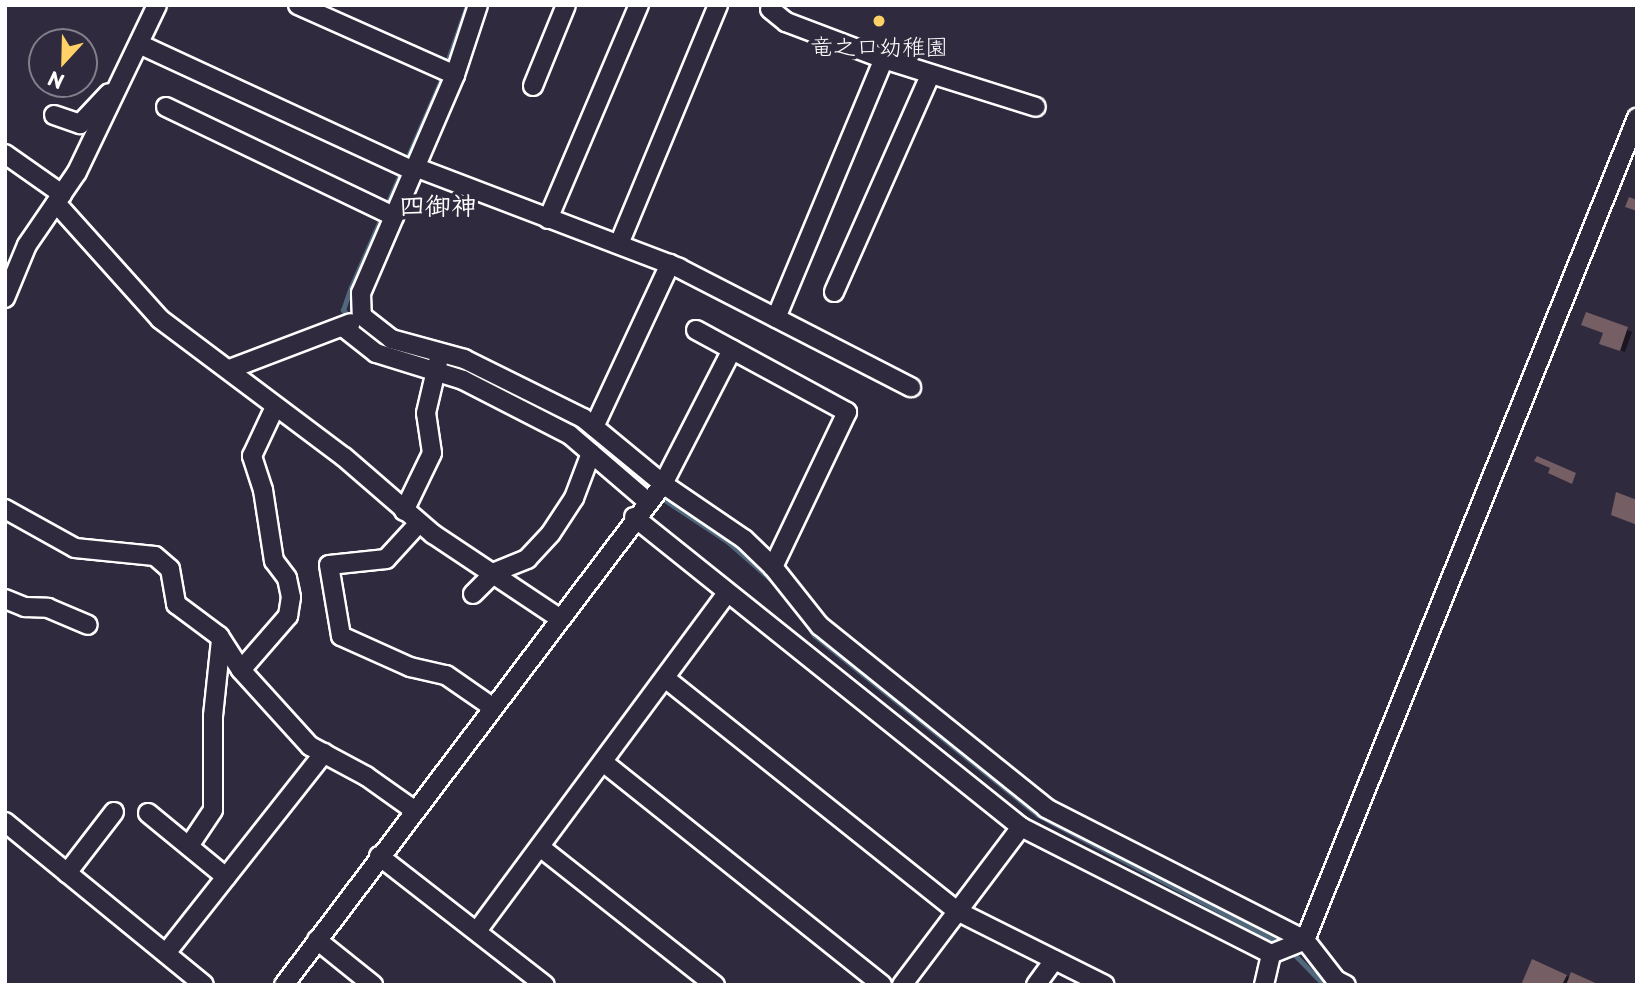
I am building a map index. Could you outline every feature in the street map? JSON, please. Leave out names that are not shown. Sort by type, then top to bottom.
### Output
[{"type":"street","points":[[6,292],[27,245],[59,199],[126,76],[157,5]]},
{"type":"street","points":[[299,5],[447,72]]},
{"type":"street","points":[[352,322],[386,212],[478,5]]},
{"type":"street","points":[[533,86],[566,5]]},
{"type":"street","points":[[548,219],[639,5]]},
{"type":"street","points":[[619,244],[718,5]]},
{"type":"street","points":[[766,7],[786,22],[884,59],[1036,107]]},
{"type":"street","points":[[139,44],[408,167],[670,264],[911,387]]},
{"type":"street","points":[[776,318],[884,59]]},
{"type":"street","points":[[834,292],[930,75]]},
{"type":"street","points":[[54,115],[80,124],[86,121],[126,76]]},
{"type":"street","points":[[166,107],[386,212]]},
{"type":"street","points":[[634,517],[1021,827],[1271,954],[1305,940],[1637,118]]},
{"type":"street","points":[[5,154],[59,199],[160,318],[344,457],[419,523],[495,572],[559,618]]},
{"type":"street","points":[[594,427],[670,264]]},
{"type":"street","points":[[230,369],[352,322]]},
{"type":"street","points":[[352,322],[376,353],[438,361],[464,359],[594,427],[663,484],[744,539],[773,566],[820,626],[1046,808],[1305,940],[1336,980],[1346,985]]},
{"type":"street","points":[[696,330],[847,412],[773,566]]},
{"type":"street","points":[[284,985],[634,517],[663,484],[732,350]]},
{"type":"street","points":[[438,361],[463,380],[570,435],[647,501]]},
{"type":"street","points":[[404,511],[432,453],[426,413],[438,361]]},
{"type":"street","points":[[241,670],[288,616],[291,597],[287,578],[274,561],[263,490],[251,456],[275,407]]},
{"type":"street","points":[[473,594],[495,572],[527,559],[551,533],[574,498],[591,453]]},
{"type":"street","points":[[5,509],[75,548],[155,556],[170,569],[176,604],[221,639],[241,670],[310,746],[366,776],[414,810]]},
{"type":"street","points":[[419,523],[386,559],[329,565],[341,636],[410,667],[446,675],[492,707]]},
{"type":"street","points":[[477,931],[727,593]]},
{"type":"street","points":[[5,599],[25,607],[48,608],[88,625]]},
{"type":"street","points":[[189,846],[213,810],[213,716],[221,639]]},
{"type":"street","points":[[665,678],[957,911],[1104,985]]},
{"type":"street","points":[[166,953],[324,753]]},
{"type":"street","points":[[603,762],[882,985]]},
{"type":"street","points":[[67,873],[114,812]]},
{"type":"street","points":[[148,813],[226,877]]},
{"type":"street","points":[[5,822],[204,985]]},
{"type":"street","points":[[902,985],[1021,827]]},
{"type":"street","points":[[540,847],[715,985]]},
{"type":"street","points":[[379,856],[545,985]]},
{"type":"street","points":[[317,940],[373,985]]},
{"type":"street","points":[[1264,985],[1271,954]]},
{"type":"street","points":[[1036,985],[1054,960]]},
{"type":"building","points":[[1629,197],[1637,200],[1637,211],[1625,207]]},
{"type":"building","points":[[1586,312],[1628,327],[1620,351],[1599,344],[1603,333],[1581,325]]},
{"type":"building","points":[[1537,456],[1576,473],[1572,484],[1548,473],[1550,468],[1534,461]]},
{"type":"building","points":[[1616,492],[1637,500],[1637,525],[1611,515]]},
{"type":"building","points":[[1532,959],[1567,975],[1562,985],[1521,985]]},
{"type":"building","points":[[1571,972],[1600,985],[1566,985]]},
{"type":"waterway","points":[[350,318],[343,310],[351,287],[439,85],[467,5]]},
{"type":"waterway","points":[[419,358],[477,376],[576,426],[648,489],[727,541],[776,584]]},
{"type":"waterway","points":[[802,617],[814,635],[1038,815],[1282,944]]},
{"type":"waterway","points":[[1290,950],[1324,985]]},
{"type":"place","name":"竜之口幼稚園","points":[[879,21]]},
{"type":"district","name":"四御神","points":[[438,205]]}]
